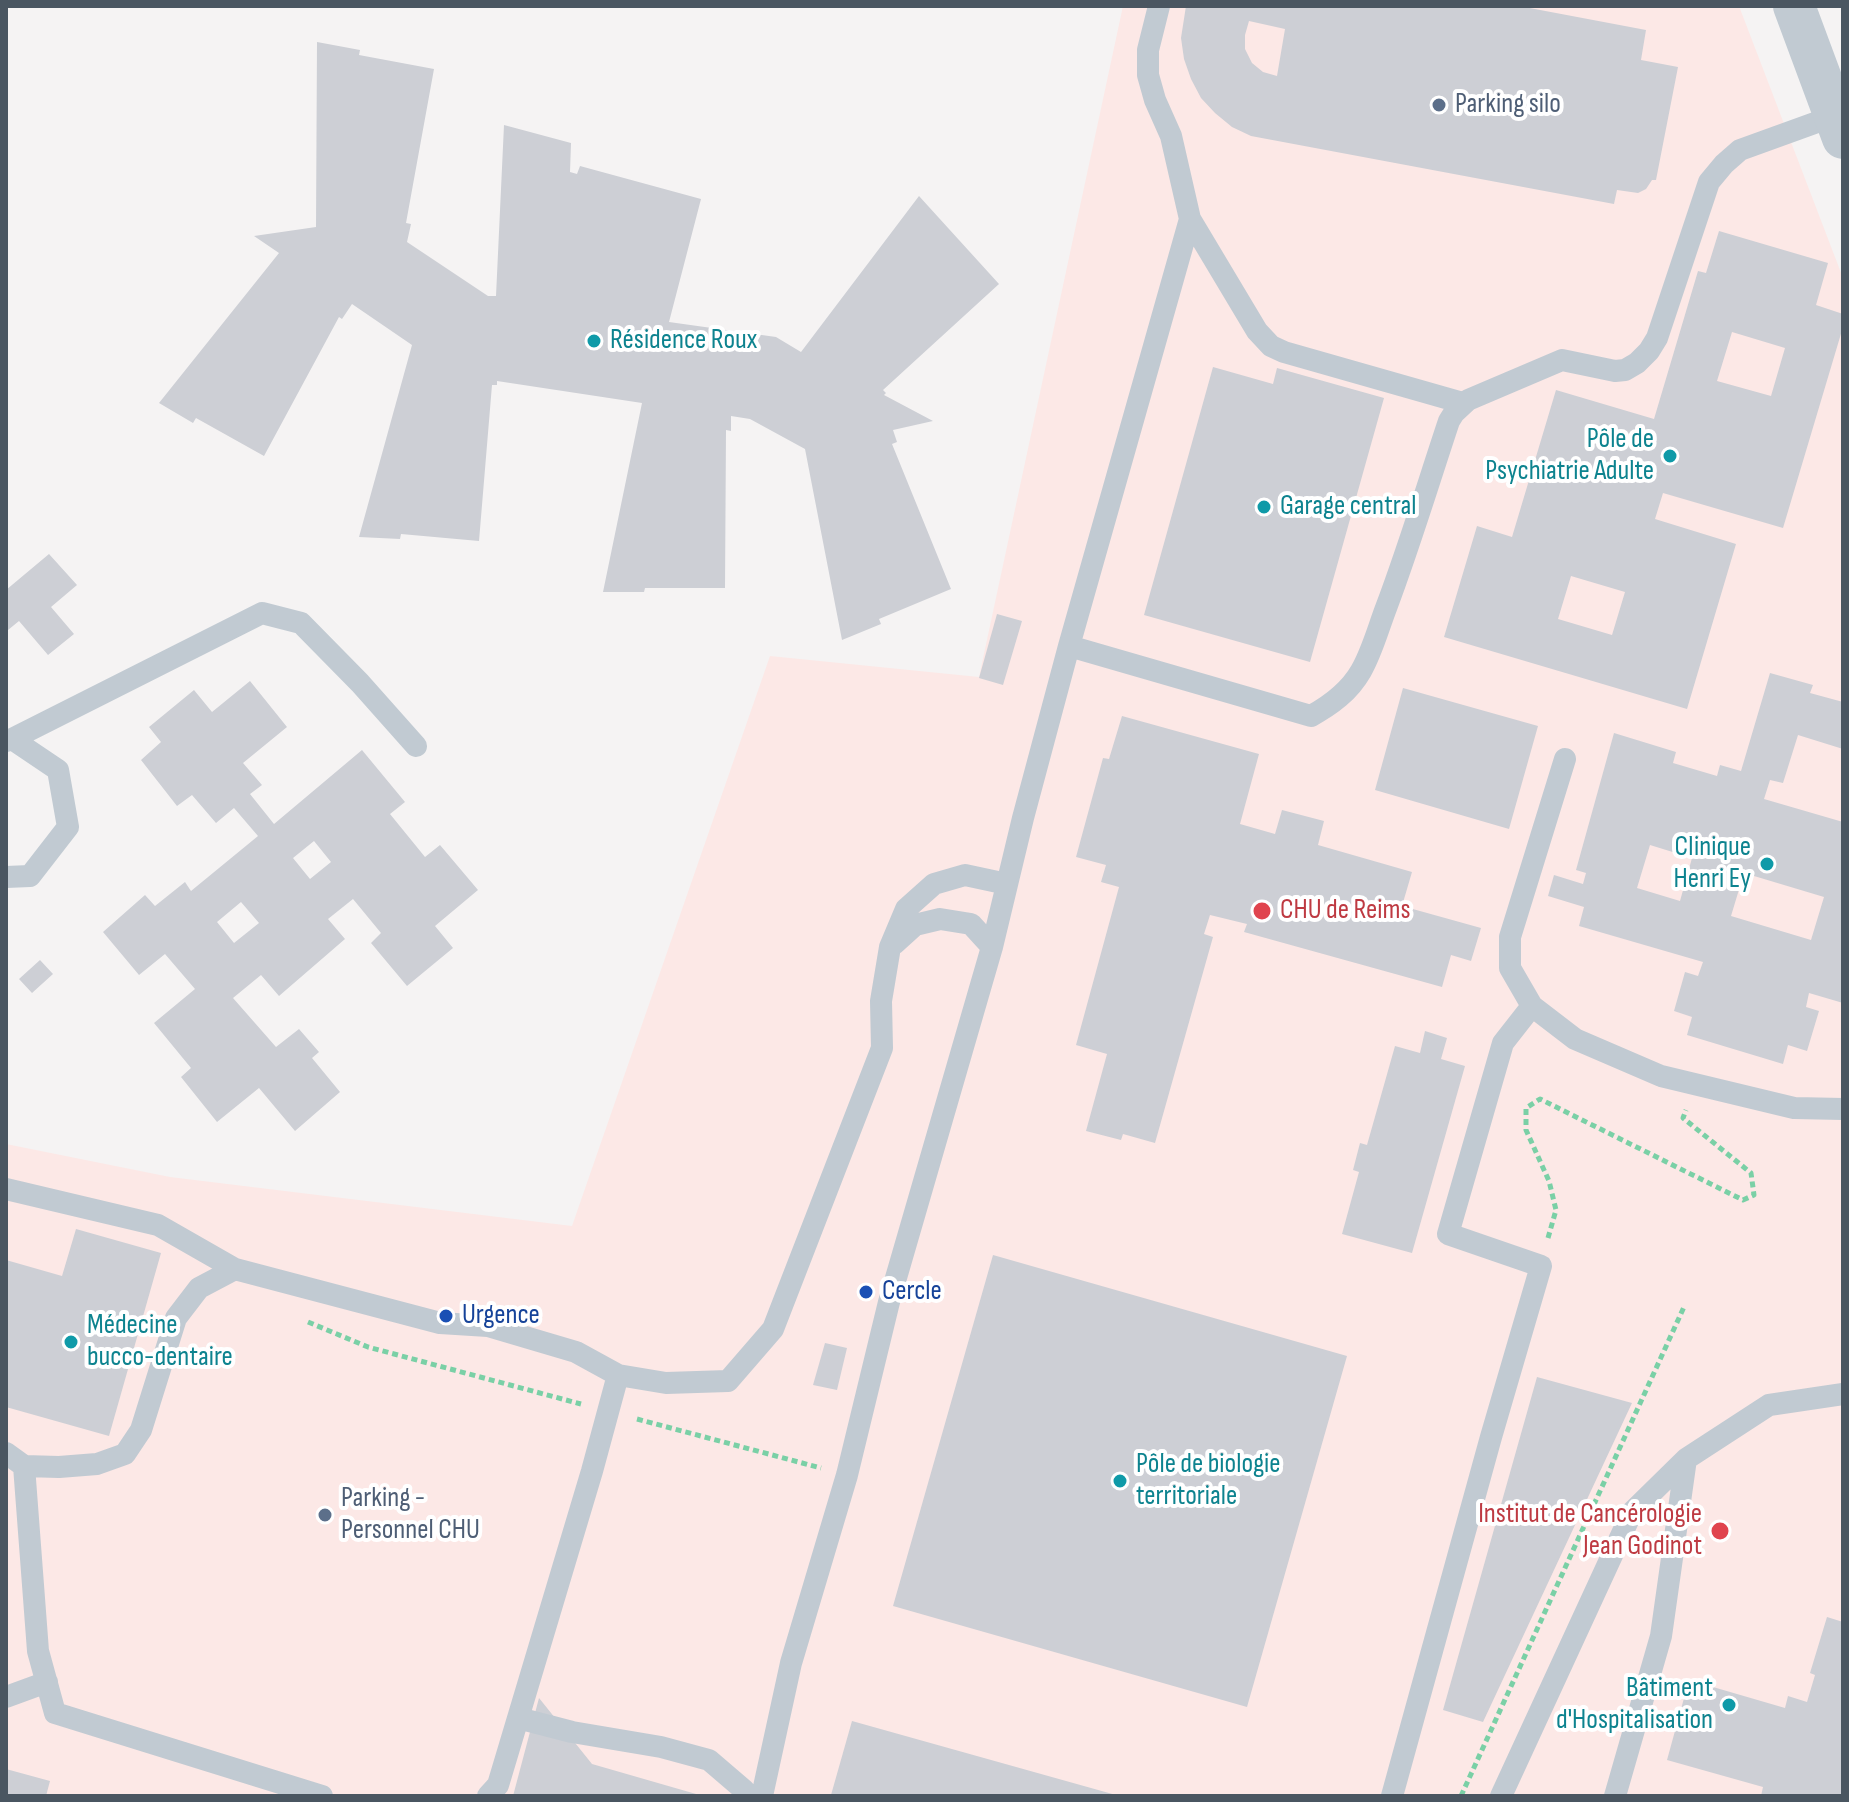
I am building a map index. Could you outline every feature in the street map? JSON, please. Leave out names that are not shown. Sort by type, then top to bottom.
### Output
[{"type":"street","points":[[1794,6],[1838,127]]},
{"type":"lane","points":[[1159,6],[1148,50],[1148,75],[1171,136],[1190,219],[1257,331],[1271,346],[1284,352],[1463,403]]},
{"type":"lane","points":[[1069,646],[1311,716],[1331,705],[1361,672],[1454,413],[1477,395],[1562,360],[1615,371],[1625,370],[1637,363],[1657,338],[1709,182],[1716,173],[1740,150],[1838,127]]},
{"type":"lane","points":[[762,1796],[791,1663],[847,1475],[889,1302],[992,947],[1069,646],[1190,219]]},
{"type":"lane","points":[[9,740],[262,613],[301,623],[416,746]]},
{"type":"lane","points":[[6,877],[30,876],[68,827],[58,770],[9,740]]},
{"type":"lane","points":[[1565,759],[1510,937],[1510,968],[1532,1006],[1575,1039],[1661,1076],[1794,1108],[1843,1109]]},
{"type":"lane","points":[[6,1189],[158,1225],[235,1269],[440,1323],[488,1326],[576,1352],[618,1375],[666,1383],[728,1381],[773,1329],[882,1048],[881,1001],[890,947],[906,909],[934,884],[965,875],[1007,884]]},
{"type":"lane","points":[[890,947],[915,925],[940,919],[971,924],[992,947]]},
{"type":"lane","points":[[1392,1796],[1541,1266],[1448,1234],[1503,1043],[1532,1006]]},
{"type":"lane","points":[[235,1269],[199,1288],[176,1318],[141,1430],[125,1454],[97,1464],[59,1467],[15,1460],[38,1651],[55,1713],[322,1796]]},
{"type":"lane","points":[[488,1796],[498,1785],[618,1375]]},
{"type":"lane","points":[[1501,1796],[1632,1512],[1686,1459],[1769,1405],[1843,1394]]},
{"type":"lane","points":[[1615,1796],[1661,1636],[1686,1459]]},
{"type":"lane","points":[[6,1697],[47,1682]]},
{"type":"lane","points":[[518,1718],[709,1760],[744,1790],[744,1796]]},
{"type":"path","points":[[1541,1266],[1556,1210],[1549,1181],[1526,1130],[1526,1108],[1540,1099],[1743,1200],[1754,1195],[1751,1173],[1683,1118],[1696,1084]]},
{"type":"path","points":[[1461,1796],[1684,1307]]},
{"type":"path","points":[[295,1316],[368,1347],[820,1467]]},
{"type":"shaded area","name":"CHU de Reims","points":[[1123,6],[1739,6],[1843,278],[1843,1796],[6,1796],[6,1144],[170,1177],[572,1226],[770,656],[979,677]]},
{"type":"building","name":"Parking silo","points":[[1186,6],[1519,6],[1646,30],[1641,60],[1678,67],[1656,180],[1638,193],[1617,190],[1614,204],[1251,136],[1232,127],[1201,98],[1184,59],[1181,38]],"holes":[[[1249,21],[1285,29],[1277,76],[1263,72],[1252,63],[1245,49]]]},
{"type":"building","name":"Résidence Roux","points":[[317,42],[360,50],[359,55],[434,69],[406,223],[411,224],[407,242],[488,296],[496,296],[504,125],[571,143],[570,172],[577,174],[580,166],[701,199],[669,322],[776,337],[801,352],[919,196],[999,284],[883,390],[884,395],[933,421],[893,430],[897,442],[892,444],[951,589],[879,619],[881,624],[842,640],[805,449],[750,419],[731,416],[731,431],[726,430],[725,588],[645,588],[644,592],[603,592],[642,403],[497,381],[497,385],[492,385],[479,541],[401,534],[400,539],[359,537],[412,345],[352,304],[342,319],[339,317],[264,456],[196,418],[193,423],[159,403],[279,253],[254,236],[316,227]]},
{"type":"building","name":"Pôle de Psychiatrie Adulte","points":[[1719,231],[1828,263],[1816,305],[1843,314],[1843,327],[1783,528],[1663,493],[1655,519],[1736,544],[1687,709],[1444,637],[1477,526],[1512,537],[1556,390],[1654,419],[1698,271],[1706,273]],"holes":[[[1732,332],[1785,348],[1771,396],[1717,381]],[[1571,576],[1625,592],[1612,635],[1558,619]]]},
{"type":"building","name":"Garage central","points":[[1213,367],[1273,384],[1277,368],[1384,398],[1310,662],[1144,615]]},
{"type":"building","points":[[49,554],[77,585],[51,607],[74,634],[48,655],[19,621],[8,630],[6,628],[6,590]]},
{"type":"building","points":[[997,614],[1022,621],[1003,685],[979,678]]},
{"type":"building","name":"Clinique Henri Ey","points":[[1770,673],[1813,685],[1810,693],[1843,702],[1843,749],[1798,735],[1783,783],[1770,780],[1764,799],[1843,822],[1843,1003],[1809,993],[1806,1007],[1819,1011],[1807,1051],[1788,1045],[1783,1064],[1687,1035],[1692,1017],[1674,1011],[1685,972],[1698,976],[1703,962],[1579,926],[1584,907],[1548,896],[1554,875],[1583,884],[1586,873],[1576,870],[1614,733],[1676,752],[1673,763],[1717,776],[1720,765],[1741,771]],"holes":[[[1650,845],[1692,858],[1680,901],[1637,888]],[[1744,873],[1824,897],[1811,940],[1731,916]]]},
{"type":"building","points":[[250,681],[287,727],[243,763],[262,785],[250,794],[274,824],[362,750],[405,802],[390,814],[425,857],[440,845],[478,890],[435,926],[453,948],[407,986],[371,943],[381,933],[353,899],[328,919],[345,939],[279,996],[261,975],[233,998],[276,1047],[299,1029],[319,1052],[312,1058],[340,1092],[295,1131],[259,1088],[217,1122],[181,1077],[191,1068],[154,1023],[195,989],[165,954],[139,975],[103,932],[145,895],[155,906],[185,882],[191,891],[258,836],[234,808],[216,823],[192,795],[177,806],[141,760],[161,742],[149,727],[194,690],[212,712]],"holes":[[[314,841],[331,862],[310,879],[293,858]],[[241,902],[259,923],[234,943],[217,922]]]},
{"type":"building","points":[[1403,688],[1538,726],[1509,829],[1375,790]]},
{"type":"building","points":[[1122,716],[1259,754],[1240,824],[1275,834],[1282,810],[1324,821],[1318,845],[1412,872],[1402,906],[1481,928],[1471,961],[1451,955],[1442,987],[1244,932],[1247,924],[1210,915],[1204,934],[1213,937],[1155,1143],[1123,1134],[1121,1140],[1086,1131],[1107,1054],[1076,1045],[1119,887],[1101,882],[1106,865],[1076,857],[1103,758],[1109,759]]},
{"type":"building","points":[[40,960],[53,974],[32,993],[19,979]]},
{"type":"building","points":[[1425,1031],[1447,1038],[1441,1059],[1465,1066],[1412,1253],[1342,1234],[1359,1172],[1353,1170],[1360,1143],[1367,1145],[1395,1046],[1420,1053]]},
{"type":"building","name":"Médecine bucco-dentaire","points":[[76,1229],[161,1253],[109,1436],[6,1407],[6,1260],[62,1276]]},
{"type":"building","name":"Pôle de biologie territoriale","points":[[993,1255],[1347,1356],[1247,1707],[893,1606]]},
{"type":"building","points":[[825,1343],[847,1348],[837,1390],[813,1385]]},
{"type":"building","points":[[1537,1377],[1632,1403],[1483,1722],[1443,1710]]},
{"type":"building","name":"Bâtiment d'Hospitalisation","points":[[1827,1617],[1843,1622],[1843,1796],[1761,1796],[1763,1787],[1667,1760],[1689,1680],[1785,1708],[1788,1696],[1807,1702],[1815,1675],[1810,1673]]},
{"type":"building","points":[[539,1698],[592,1764],[703,1796],[513,1796]]},
{"type":"building","points":[[852,1721],[1116,1795],[1116,1796],[831,1795]]},
{"type":"building","points":[[6,1769],[50,1781],[46,1796],[6,1796]]},
{"type":"place","name":"Parking silo","points":[[1439,105]]},
{"type":"place","name":"Résidence Roux","points":[[594,341]]},
{"type":"place","name":"Pôle de Psychiatrie Adulte","points":[[1670,456]]},
{"type":"place","name":"Garage central","points":[[1264,507]]},
{"type":"place","name":"Clinique Henri Ey","points":[[1767,864]]},
{"type":"place","name":"CHU de Reims","points":[[1262,911]]},
{"type":"place","name":"Cercle","points":[[866,1292]]},
{"type":"place","name":"Urgence","points":[[446,1316]]},
{"type":"place","name":"Médecine bucco-dentaire","points":[[71,1342]]},
{"type":"place","name":"Pôle de biologie territoriale","points":[[1120,1481]]},
{"type":"place","name":"Parking - Personnel CHU","points":[[325,1515]]},
{"type":"place","name":"Institut de Cancérologie Jean Godinot","points":[[1720,1531]]},
{"type":"place","name":"Bâtiment d'Hospitalisation","points":[[1729,1705]]}]
